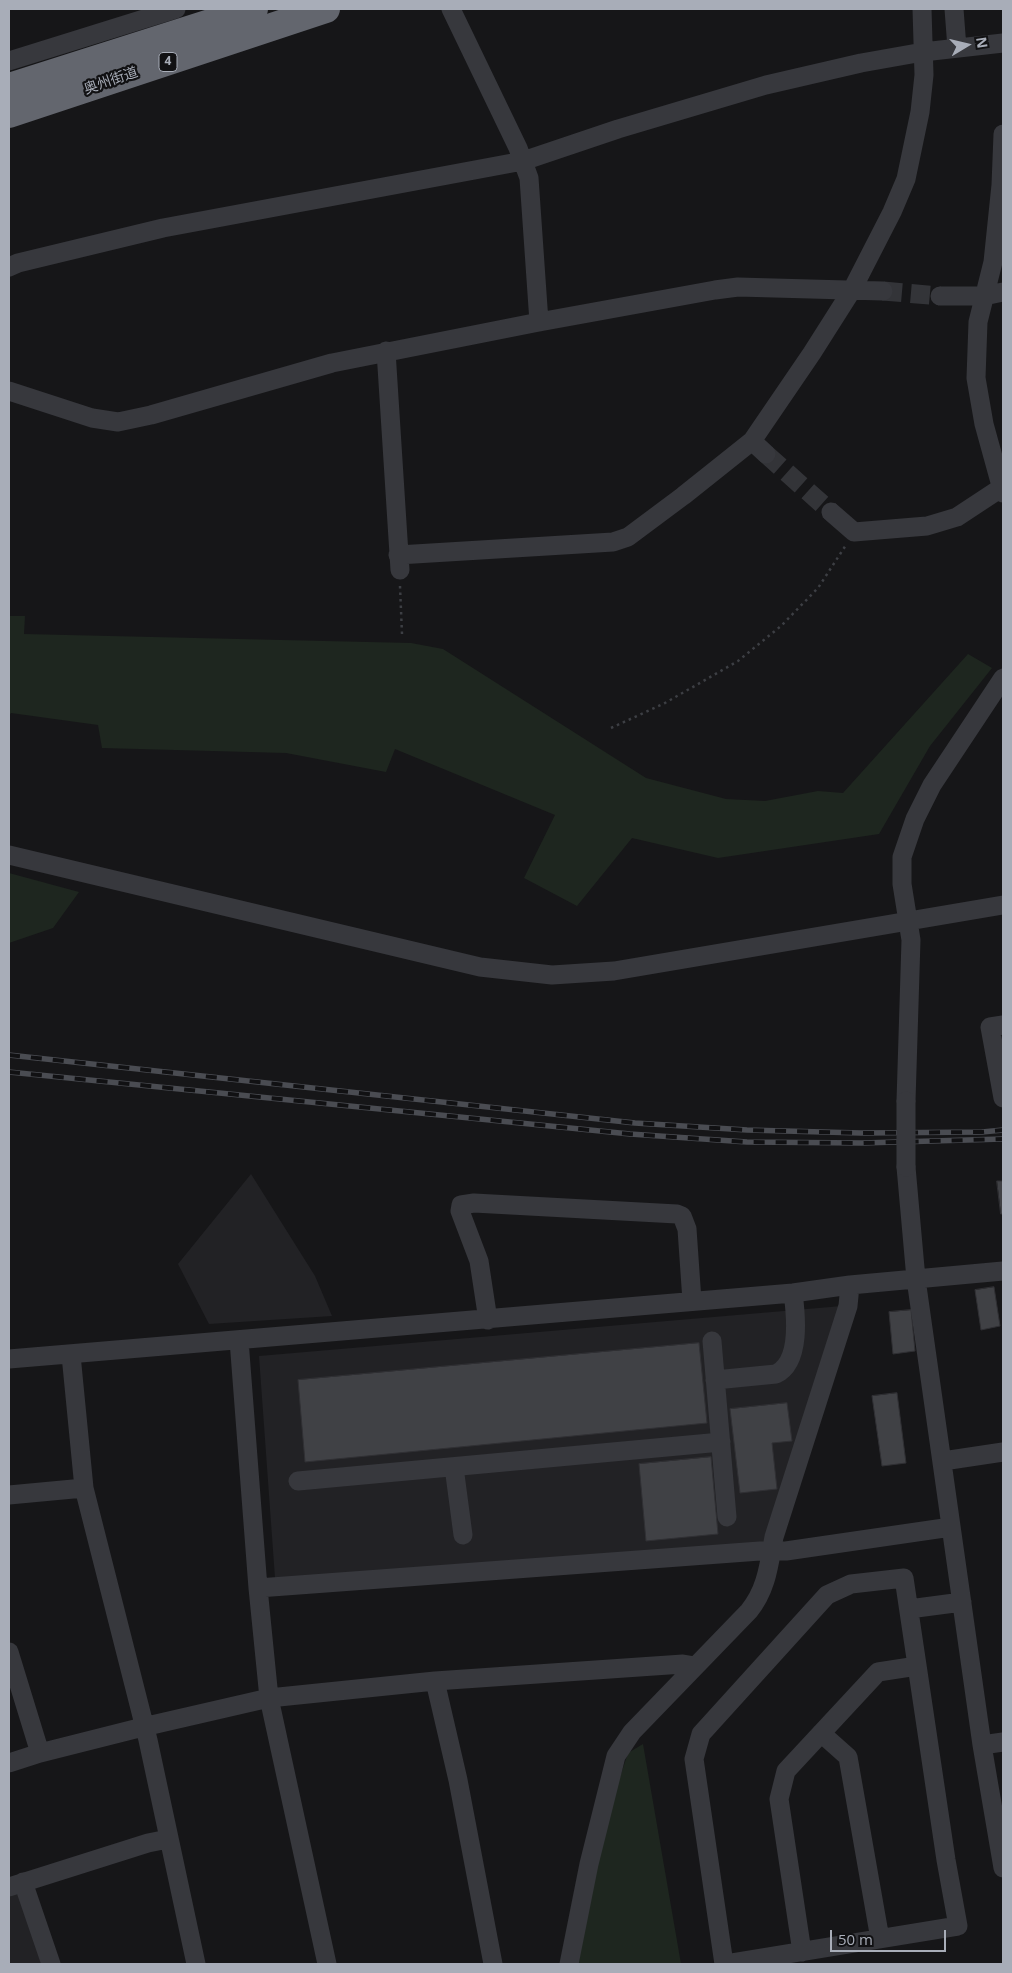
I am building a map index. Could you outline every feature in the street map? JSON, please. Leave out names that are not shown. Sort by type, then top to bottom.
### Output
[{"type":"highway","name":"奥州街道","points":[[9,88],[254,9]]},
{"type":"highway","name":"奥州街道","points":[[9,114],[326,9]]},
{"type":"street","points":[[9,61],[176,9]]},
{"type":"street","points":[[451,9],[523,161],[529,178],[539,322]]},
{"type":"street","points":[[386,351],[399,562],[613,542],[628,537],[752,441],[852,290],[892,212],[906,179],[920,112],[924,75],[922,9]]},
{"type":"street","points":[[954,9],[957,48]]},
{"type":"street","points":[[9,267],[18,263],[163,228],[523,161],[618,129],[766,85],[861,63],[923,52],[1003,42]]},
{"type":"street","points":[[831,512],[854,532],[927,526],[957,517],[1002,491],[984,424],[976,378],[978,322],[993,262],[1001,185],[1003,134]]},
{"type":"street","points":[[9,391],[92,418],[118,422],[151,415],[332,363],[386,351],[715,290],[738,287],[883,292]]},
{"type":"street","points":[[940,296],[984,296],[1003,292]]},
{"type":"street","points":[[752,441],[766,454]]},
{"type":"street","points":[[1003,678],[932,785],[914,819],[902,857],[902,884],[911,940],[906,1167],[916,1279],[982,1746],[1003,1868]]},
{"type":"street","points":[[9,855],[480,967],[552,975],[614,971],[1003,906]]},
{"type":"street","points":[[1003,1025],[990,1027],[1003,1098]]},
{"type":"street","points":[[488,1320],[479,1261],[460,1211],[462,1205],[474,1204],[677,1214],[682,1216],[686,1228],[692,1301]]},
{"type":"street","points":[[9,1359],[488,1320],[1003,1271]]},
{"type":"street","points":[[568,1964],[589,1864],[616,1756],[632,1732],[758,1601],[767,1578],[774,1537],[848,1306],[850,1285]]},
{"type":"street","points":[[716,1380],[776,1374],[782,1371],[787,1365],[796,1338],[797,1320],[793,1292]]},
{"type":"street","points":[[239,1340],[258,1588],[269,1698],[327,1964]]},
{"type":"street","points":[[712,1342],[728,1517]]},
{"type":"street","points":[[71,1355],[84,1488],[143,1726],[196,1964]]},
{"type":"street","points":[[298,1481],[721,1442]]},
{"type":"street","points":[[942,1461],[1003,1452]]},
{"type":"street","points":[[454,1467],[463,1535]]},
{"type":"street","points":[[9,1495],[84,1488]]},
{"type":"street","points":[[258,1588],[760,1551],[786,1551],[952,1527]]},
{"type":"street","points":[[904,1578],[917,1666],[946,1860],[958,1926],[725,1964],[694,1760],[700,1734],[828,1595],[851,1584],[904,1578]]},
{"type":"street","points":[[909,1610],[962,1602]]},
{"type":"street","points":[[9,1652],[40,1752]]},
{"type":"street","points":[[9,1763],[40,1752],[143,1726],[269,1698],[435,1681],[683,1664],[694,1666]]},
{"type":"street","points":[[802,1952],[779,1799],[786,1771],[878,1672],[917,1666]]},
{"type":"street","points":[[435,1681],[458,1780],[493,1964]]},
{"type":"street","points":[[821,1733],[848,1757],[880,1939]]},
{"type":"street","points":[[982,1746],[1003,1742]]},
{"type":"street","points":[[51,1964],[16,1885],[148,1843],[168,1839]]},
{"type":"path","points":[[612,728],[665,703],[738,661],[781,626],[818,588],[854,532]]},
{"type":"path","points":[[399,562],[402,634]]},
{"type":"shaded area","points":[[9,616],[25,616],[24,634],[411,643],[443,649],[646,778],[726,799],[765,801],[818,791],[843,793],[968,654],[992,668],[930,746],[879,834],[718,858],[632,838],[577,906],[524,878],[555,815],[395,749],[386,772],[286,753],[102,748],[98,725],[11,713],[9,716]]},
{"type":"shaded area","points":[[9,873],[79,892],[53,928],[9,943]]},
{"type":"shaded area","points":[[251,1174],[315,1276],[332,1316],[209,1324],[178,1264]]},
{"type":"shaded area","points":[[842,1306],[768,1543],[275,1578],[259,1356]]},
{"type":"shaded area","points":[[643,1744],[681,1964],[577,1964],[607,1816],[628,1753]]},
{"type":"shaded area","points":[[9,1893],[22,1896],[45,1964],[9,1964]]},
{"type":"building","points":[[997,1181],[1003,1181],[1003,1214],[1001,1214]]},
{"type":"building","points":[[994,1287],[1000,1326],[981,1330],[975,1290]]},
{"type":"building","points":[[911,1310],[915,1351],[893,1354],[889,1312]]},
{"type":"building","points":[[699,1343],[707,1423],[305,1462],[298,1380]]},
{"type":"building","points":[[897,1393],[906,1463],[882,1466],[872,1396]]},
{"type":"building","points":[[787,1403],[792,1441],[772,1443],[777,1489],[740,1493],[730,1409]]},
{"type":"building","points":[[711,1457],[718,1534],[646,1541],[639,1464]]},
{"type":"tunnel","points":[[883,291],[940,296]]},
{"type":"tunnel","points":[[766,454],[831,512]]},
{"type":"railway","points":[[9,1055],[635,1123],[747,1130],[861,1133],[982,1132],[1003,1130]]},
{"type":"railway","points":[[9,1072],[630,1134],[747,1142],[862,1143],[1003,1139]]}]
